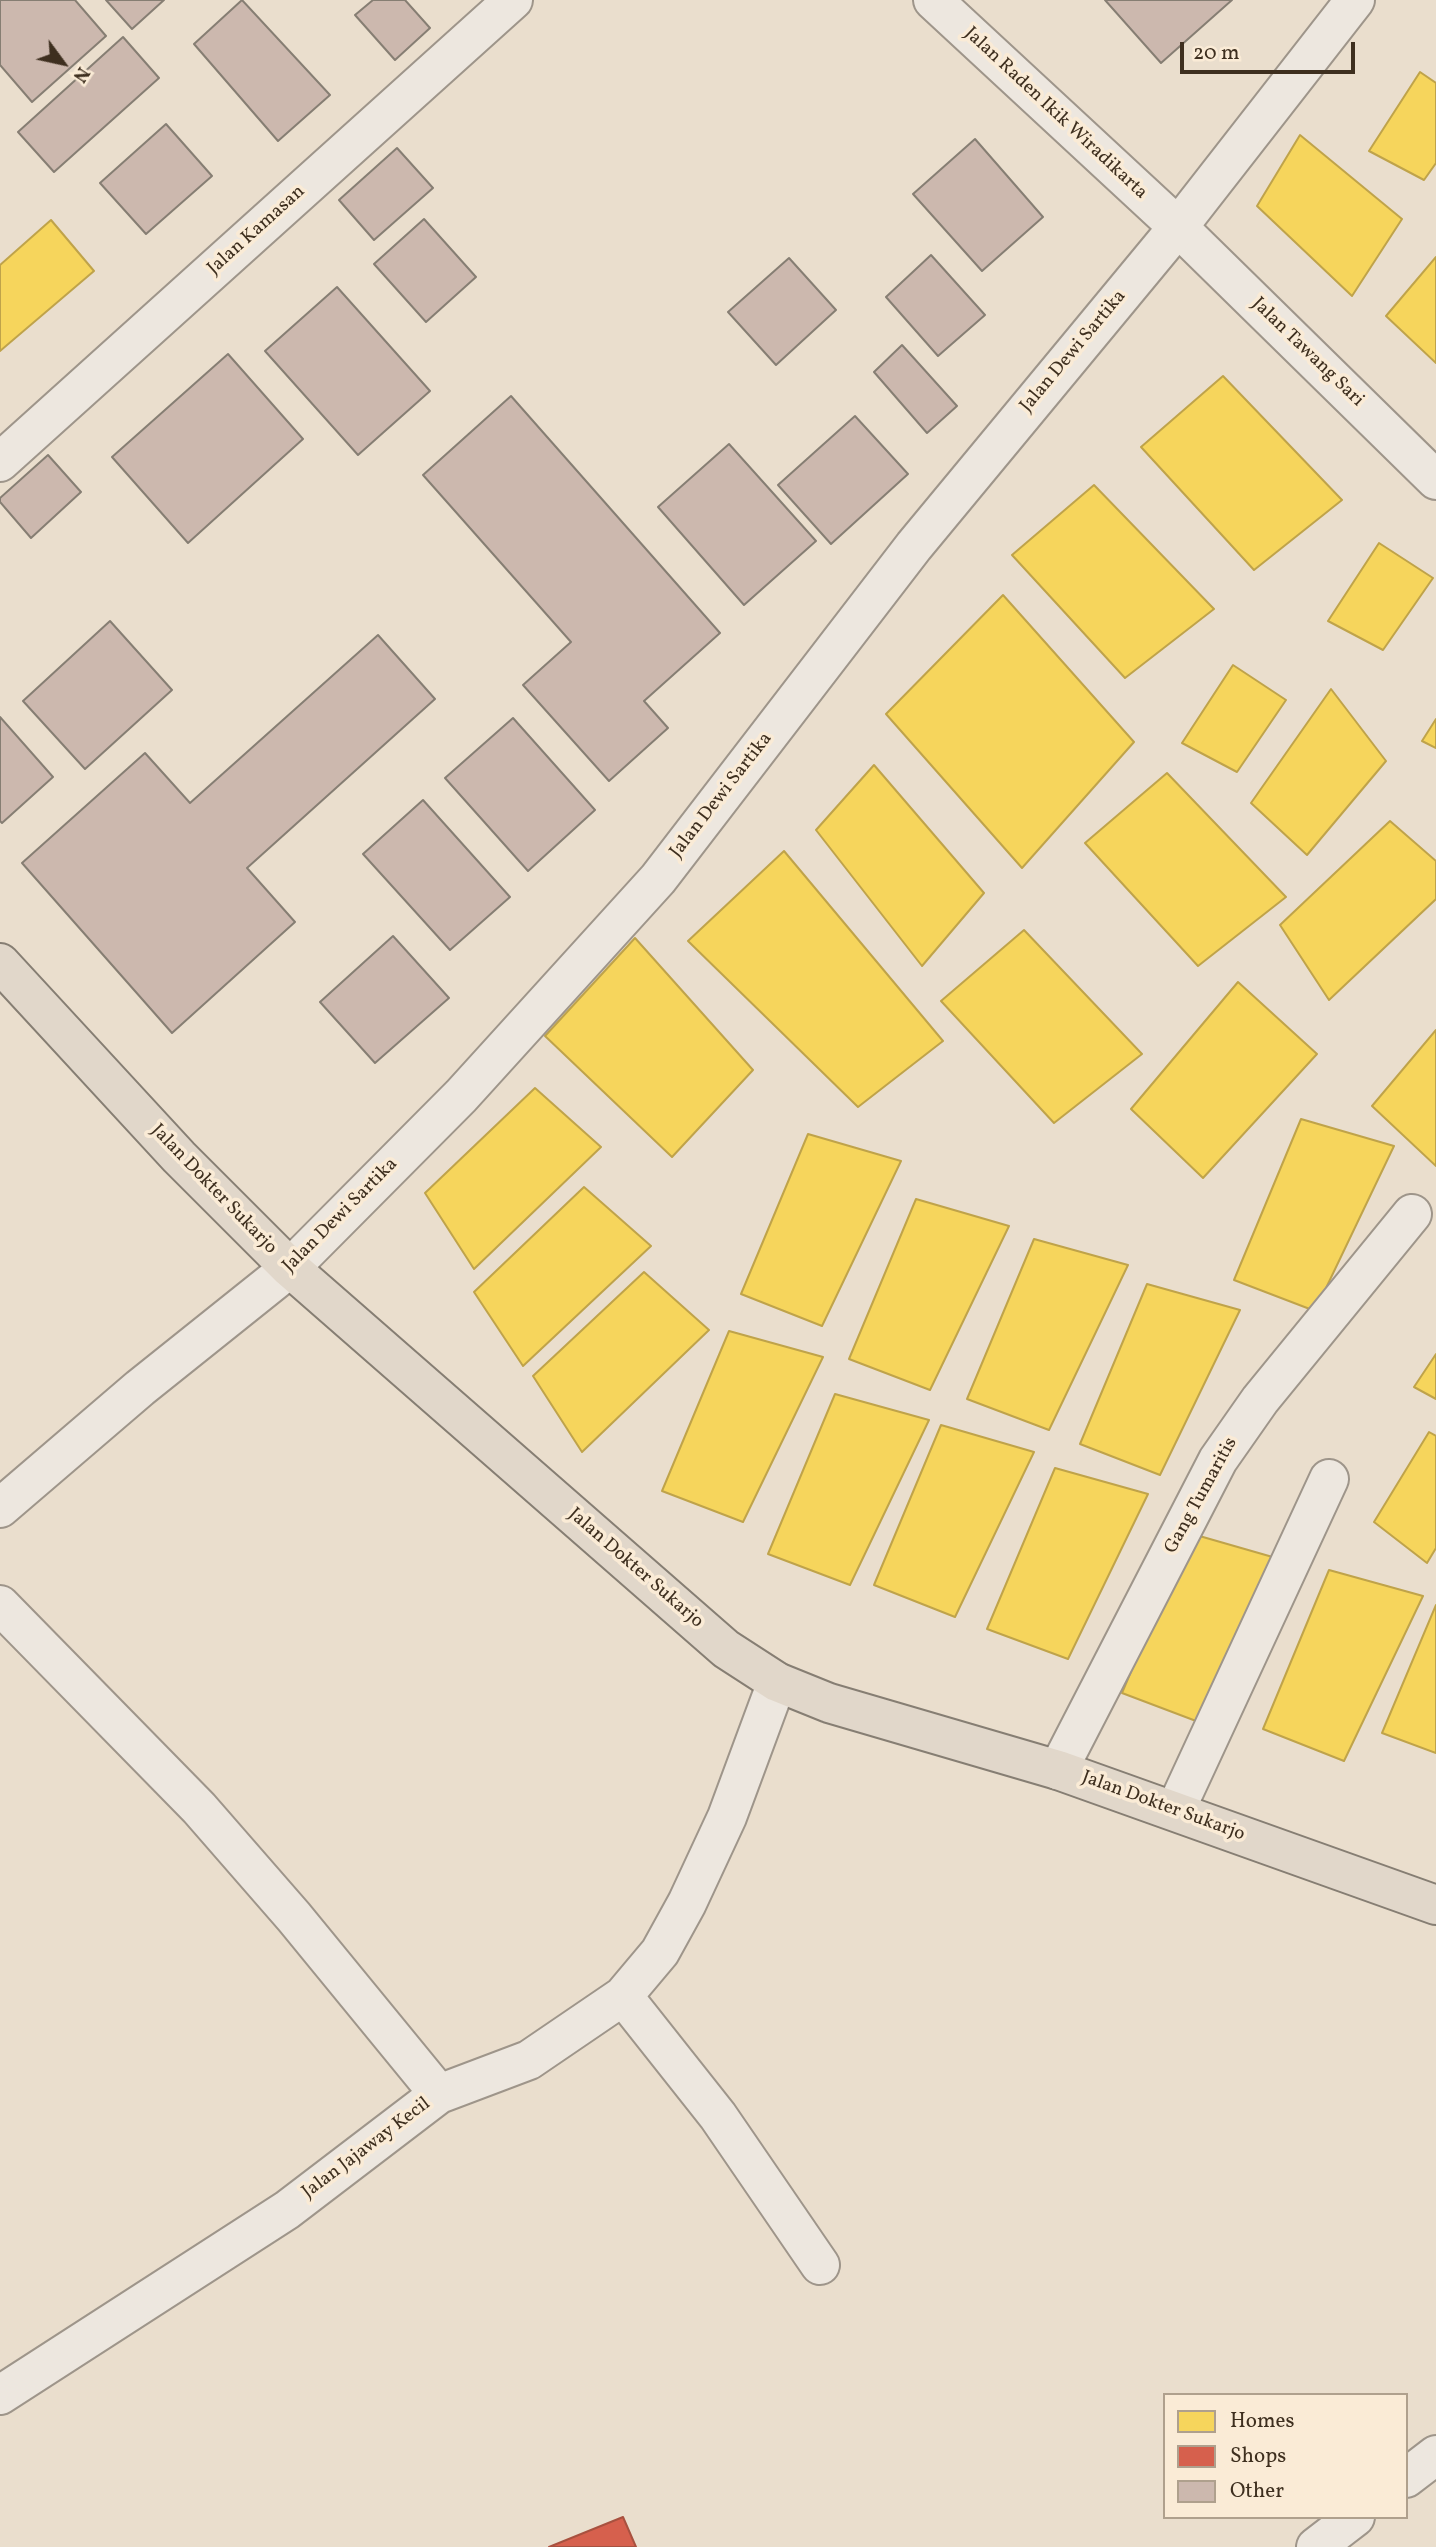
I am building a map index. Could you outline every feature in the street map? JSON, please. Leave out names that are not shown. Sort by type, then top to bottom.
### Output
[{"type":"main road","name":"Jalan Dokter Sukarjo","points":[[0,963],[179,1157],[290,1268],[726,1649],[777,1682],[829,1703],[1058,1770],[1436,1905]]},
{"type":"street","name":"Jalan Kamasan","points":[[0,463],[513,0]]},
{"type":"street","name":"Jalan Raden Ikik Wiradikarta","points":[[933,0],[1178,227]]},
{"type":"street","name":"Jalan Dewi Sartika","points":[[0,1508],[140,1388],[290,1268],[461,1096],[658,879],[914,545],[1178,227],[1355,0]]},
{"type":"street","name":"Jalan Tawang Sari","points":[[1178,227],[1436,480]]},
{"type":"street","name":"Gang Tumaritis","points":[[1058,1770],[1218,1460],[1259,1400],[1412,1214]]},
{"type":"street","points":[[1175,1811],[1329,1479]]},
{"type":"street","points":[[0,1605],[200,1808],[294,1917],[439,2094]]},
{"type":"street","name":"Jalan Jajaway Kecil","points":[[0,2395],[287,2210],[439,2094],[529,2060],[623,1996],[660,1952],[687,1903],[727,1817],[777,1682]]},
{"type":"street","points":[[623,1996],[718,2116],[820,2265]]},
{"type":"street","points":[[1408,2476],[1436,2455]]},
{"type":"street","points":[[1317,2547],[1352,2519]]},
{"type":"building: Homes","points":[[1420,72],[1436,83],[1436,163],[1424,180],[1369,151]]},
{"type":"building: Homes","points":[[1300,135],[1402,219],[1352,296],[1257,206]]},
{"type":"building: Homes","points":[[51,220],[94,271],[0,351],[0,265]]},
{"type":"building: Homes","points":[[1436,257],[1436,363],[1386,316]]},
{"type":"building: Homes","points":[[1223,376],[1342,500],[1254,570],[1141,447]]},
{"type":"building: Homes","points":[[1094,485],[1214,609],[1125,678],[1012,555]]},
{"type":"building: Homes","points":[[1379,543],[1433,578],[1383,650],[1328,621]]},
{"type":"building: Homes","points":[[1003,595],[1134,742],[1022,868],[886,714]]},
{"type":"building: Homes","points":[[1233,665],[1286,700],[1237,772],[1182,743]]},
{"type":"building: Homes","points":[[1331,689],[1386,761],[1307,855],[1251,803]]},
{"type":"building: Homes","points":[[1436,719],[1436,748],[1422,741]]},
{"type":"building: Homes","points":[[874,765],[984,893],[922,966],[816,830]]},
{"type":"building: Homes","points":[[1167,773],[1286,897],[1198,966],[1085,843]]},
{"type":"building: Homes","points":[[1390,821],[1436,861],[1436,899],[1329,1000],[1280,925]]},
{"type":"building: Homes","points":[[784,851],[943,1041],[858,1107],[688,941]]},
{"type":"building: Homes","points":[[1024,930],[1142,1054],[1054,1123],[941,1001]]},
{"type":"building: Homes","points":[[635,938],[753,1070],[672,1157],[545,1036]]},
{"type":"building: Homes","points":[[1238,982],[1317,1054],[1203,1178],[1131,1109]]},
{"type":"building: Homes","points":[[1436,1030],[1436,1166],[1372,1106]]},
{"type":"building: Homes","points":[[535,1088],[601,1147],[474,1269],[425,1193]]},
{"type":"building: Homes","points":[[1301,1119],[1394,1146],[1315,1311],[1234,1280]]},
{"type":"building: Homes","points":[[808,1134],[901,1161],[822,1326],[741,1294]]},
{"type":"building: Homes","points":[[584,1187],[651,1246],[523,1366],[474,1292]]},
{"type":"building: Homes","points":[[916,1199],[1009,1226],[930,1390],[849,1359]]},
{"type":"building: Homes","points":[[1034,1239],[1128,1265],[1049,1430],[967,1399]]},
{"type":"building: Homes","points":[[644,1272],[709,1330],[582,1452],[533,1376]]},
{"type":"building: Homes","points":[[1147,1284],[1240,1310],[1160,1475],[1080,1444]]},
{"type":"building: Homes","points":[[729,1331],[823,1357],[743,1522],[662,1491]]},
{"type":"building: Homes","points":[[1436,1354],[1436,1399],[1414,1387]]},
{"type":"building: Homes","points":[[835,1394],[929,1420],[850,1585],[768,1554]]},
{"type":"building: Homes","points":[[941,1425],[1034,1452],[955,1617],[874,1585]]},
{"type":"building: Homes","points":[[1429,1432],[1436,1436],[1436,1548],[1427,1563],[1374,1522]]},
{"type":"building: Homes","points":[[1055,1468],[1148,1494],[1068,1659],[987,1629]]},
{"type":"building: Homes","points":[[1189,1533],[1283,1560],[1204,1724],[1122,1693]]},
{"type":"building: Homes","points":[[1329,1570],[1423,1596],[1344,1761],[1263,1729]]},
{"type":"building: Homes","points":[[1436,1605],[1436,1753],[1382,1733]]},
{"type":"building: Shops","points":[[623,2517],[636,2547],[549,2547]]},
{"type":"building: Other","points":[[0,0],[75,0],[106,36],[32,102],[0,65]]},
{"type":"building: Other","points":[[106,0],[164,0],[132,29]]},
{"type":"building: Other","points":[[242,0],[330,95],[278,141],[194,44]]},
{"type":"building: Other","points":[[373,0],[405,0],[430,28],[395,60],[355,15]]},
{"type":"building: Other","points":[[1105,0],[1232,0],[1161,63]]},
{"type":"building: Other","points":[[123,37],[159,78],[54,172],[18,132]]},
{"type":"building: Other","points":[[166,124],[212,176],[146,234],[100,183]]},
{"type":"building: Other","points":[[975,139],[1043,217],[982,271],[913,194]]},
{"type":"building: Other","points":[[397,148],[433,188],[374,240],[339,200]]},
{"type":"building: Other","points":[[424,219],[476,277],[426,322],[374,264]]},
{"type":"building: Other","points":[[931,255],[985,315],[938,356],[886,297]]},
{"type":"building: Other","points":[[789,258],[836,310],[776,365],[728,312]]},
{"type":"building: Other","points":[[337,287],[430,391],[358,455],[265,351]]},
{"type":"building: Other","points":[[902,345],[957,406],[927,433],[874,372]]},
{"type":"building: Other","points":[[228,354],[303,439],[188,543],[112,457]]},
{"type":"building: Other","points":[[511,396],[720,633],[644,701],[668,728],[609,781],[523,685],[571,642],[423,475]]},
{"type":"building: Other","points":[[855,416],[908,474],[831,544],[778,485]]},
{"type":"building: Other","points":[[729,444],[816,541],[744,605],[658,507]]},
{"type":"building: Other","points":[[48,455],[81,492],[31,538],[0,502],[0,498]]},
{"type":"building: Other","points":[[110,621],[172,690],[85,769],[23,701]]},
{"type":"building: Other","points":[[378,635],[435,699],[247,868],[295,922],[172,1033],[22,863],[145,753],[190,803]]},
{"type":"building: Other","points":[[0,717],[53,777],[2,823],[0,821]]},
{"type":"building: Other","points":[[513,718],[595,810],[528,871],[445,778]]},
{"type":"building: Other","points":[[423,800],[510,897],[450,950],[363,854]]},
{"type":"building: Other","points":[[393,936],[449,998],[375,1063],[320,1002]]}]
